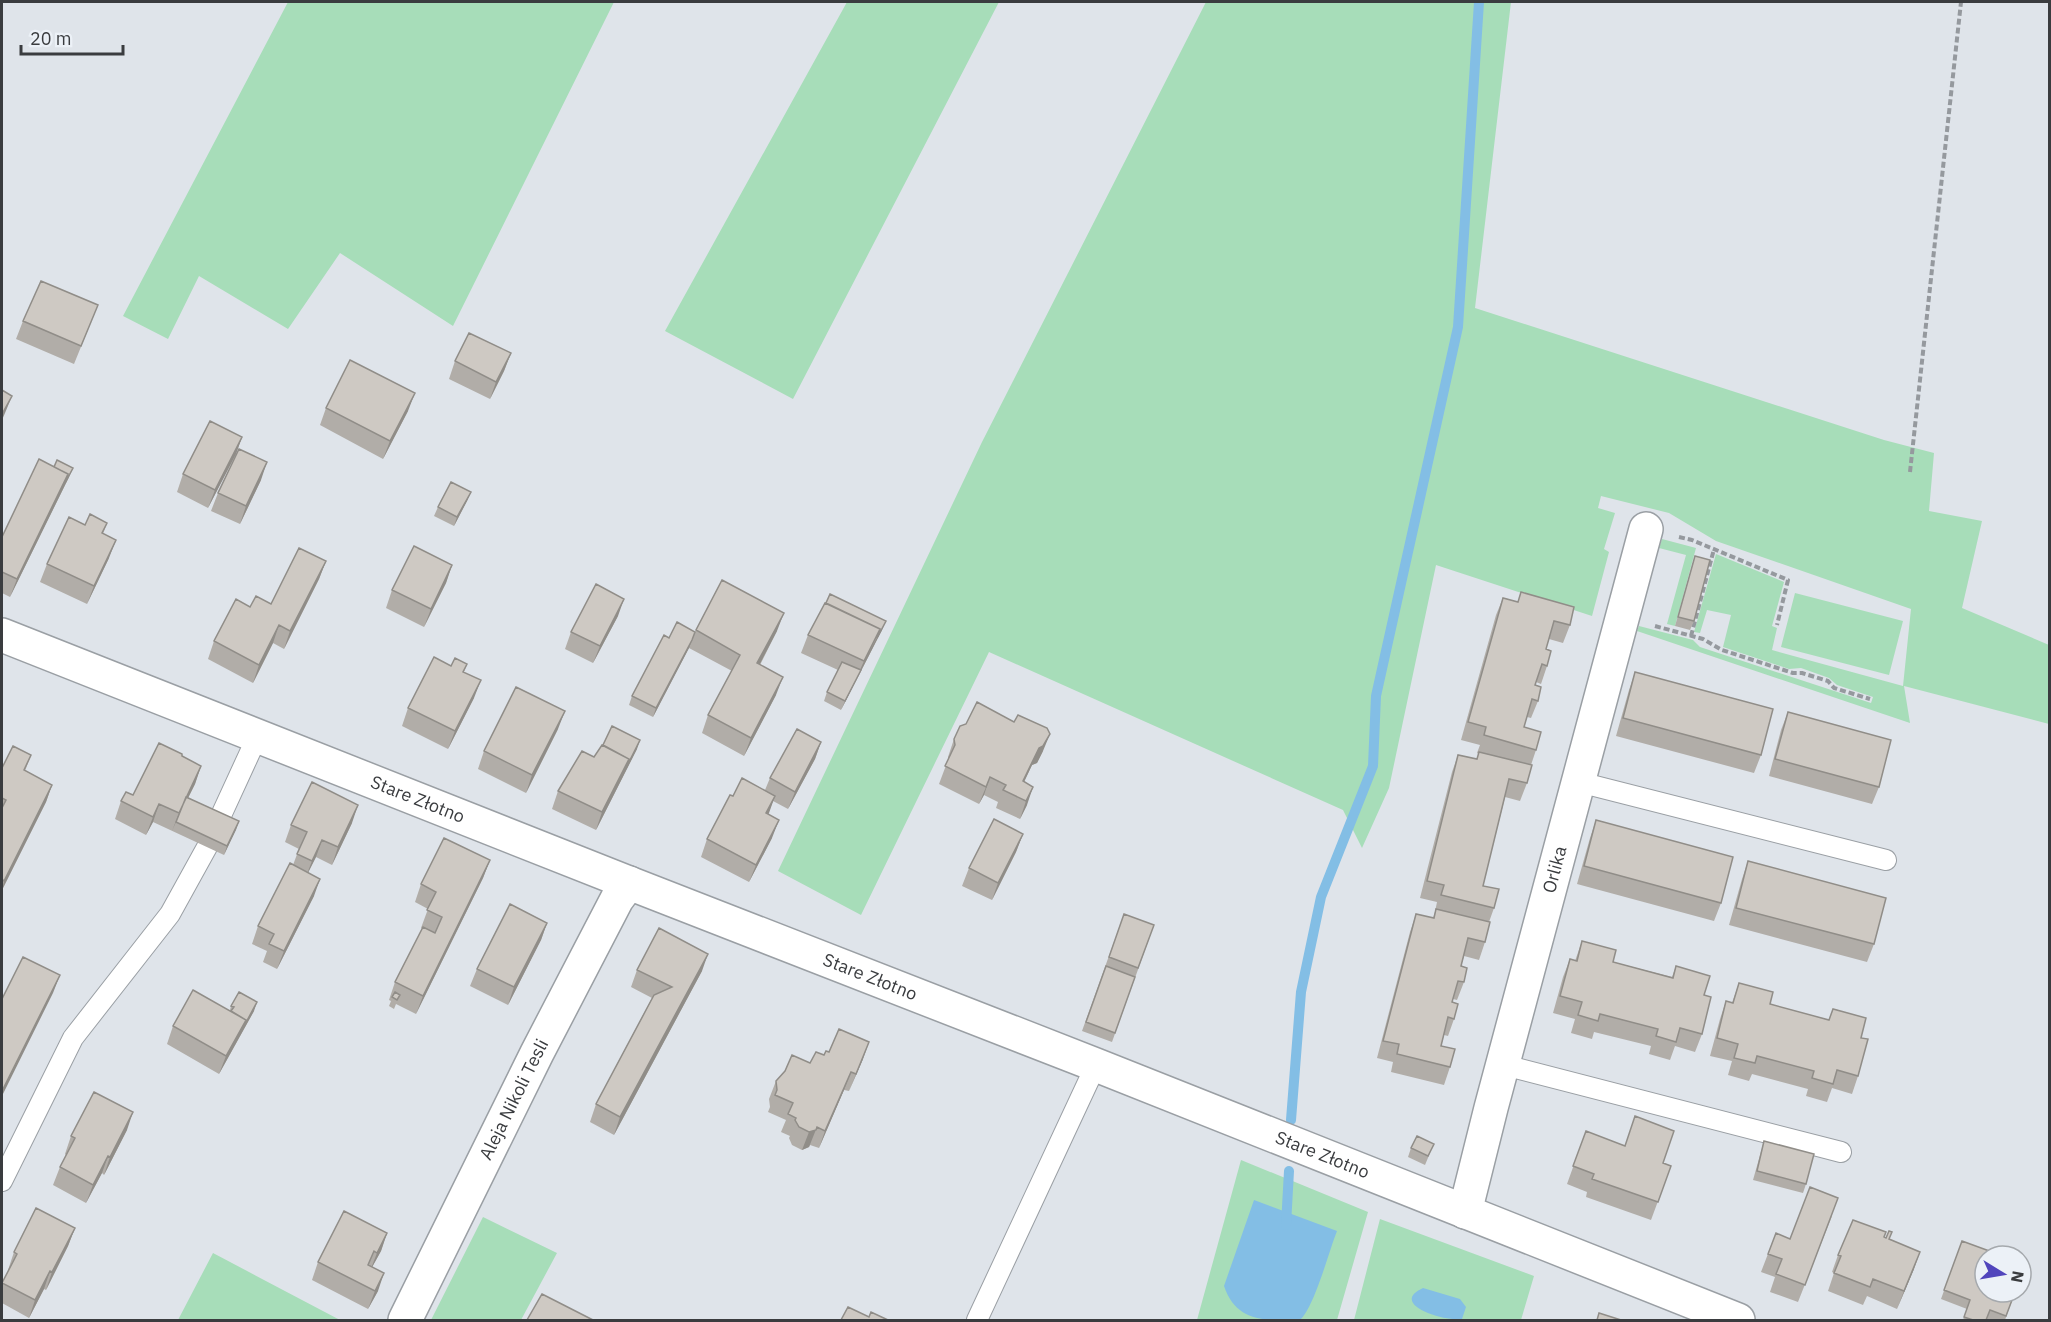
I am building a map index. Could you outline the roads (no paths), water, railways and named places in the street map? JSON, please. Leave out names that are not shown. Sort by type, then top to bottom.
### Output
[{"type":"street","name":"Orlika","points":[[1465,1212],[1646,529]]},
{"type":"street","name":"Stare Złotno","points":[[2,635],[1738,1320]]},
{"type":"street","name":"Aleja Nikoli Tesli","points":[[405,1320],[537,1053],[617,899],[628,883]]},
{"type":"lane","points":[[218,822],[258,735]]},
{"type":"lane","points":[[1579,782],[1886,860]]},
{"type":"lane","points":[[2,1181],[74,1038],[170,914],[207,847]]},
{"type":"lane","points":[[977,1320],[1096,1065]]},
{"type":"lane","points":[[1504,1065],[1841,1152]]},
{"type":"water","points":[[1254,1200],[1337,1231],[1316,1292],[1300,1320],[1264,1319],[1244,1313],[1229,1298],[1224,1286]]},
{"type":"water","points":[[1423,1288],[1460,1299],[1466,1307],[1462,1319],[1443,1318],[1415,1306],[1412,1300],[1414,1294]]},
{"type":"waterway","points":[[1291,1120],[1301,992],[1321,897],[1373,766],[1376,696],[1458,327],[1479,2]]},
{"type":"waterway","points":[[1286,1225],[1289,1171]]}]
